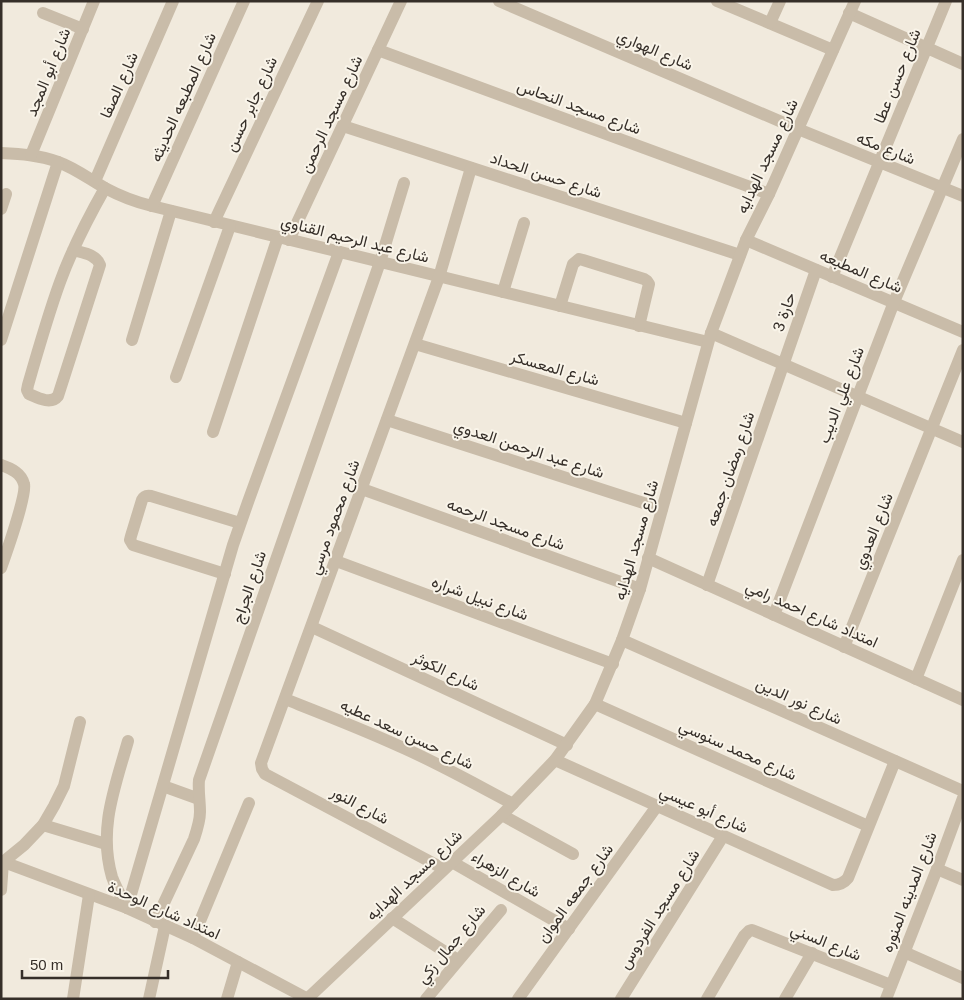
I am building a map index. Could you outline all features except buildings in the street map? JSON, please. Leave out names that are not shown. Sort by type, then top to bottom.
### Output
[{"type":"street","name":"شارع أبو المجد","points":[[31,155],[94,1]]},
{"type":"street","name":"شارع الصفا","points":[[73,250],[94,256],[100,265],[58,396],[51,401],[29,394],[27,390],[28,385],[60,282],[73,250],[88,218],[173,1]]},
{"type":"street","name":"شارع المطبعه الحديثه","points":[[152,206],[244,1]]},
{"type":"street","name":"شارع جابر حسن","points":[[214,222],[318,1]]},
{"type":"street","name":"شارع مسجد الرحمن","points":[[213,432],[284,239],[343,126],[401,1]]},
{"type":"street","name":"شارع الهواري","points":[[499,1],[798,129]]},
{"type":"street","points":[[717,1],[833,50]]},
{"type":"street","points":[[770,23],[780,1]]},
{"type":"street","name":"شارع حسن عطا","points":[[832,277],[946,1]]},
{"type":"street","points":[[852,7],[926,48],[963,64]]},
{"type":"street","name":"شارع مسجد الهدايه","points":[[308,998],[502,815],[556,760],[595,704],[613,664],[640,589],[710,338],[740,255],[852,7]]},
{"type":"street","points":[[43,13],[83,29]]},
{"type":"street","name":"شارع مسجد النحاس","points":[[378,50],[769,194]]},
{"type":"street","name":"شارع حسن الحداد","points":[[343,126],[740,255]]},
{"type":"street","name":"شارع مكه","points":[[798,129],[963,196]]},
{"type":"street","name":"شارع علي الديب","points":[[774,615],[894,302],[963,139]]},
{"type":"street","name":"شارع عبد الرحيم القناوي","points":[[1,153],[31,155],[58,162],[77,170],[100,185],[128,199],[171,211],[639,326],[710,338],[783,364],[963,442]]},
{"type":"street","points":[[1,340],[58,162]]},
{"type":"street","name":"شارع محمود مرسي","points":[[262,769],[261,764],[440,277],[471,168]]},
{"type":"street","name":"شارع الجراج","points":[[149,999],[160,924],[198,826],[200,813],[198,800],[199,780],[380,262],[404,182]]},
{"type":"street","points":[[1,209],[6,194]]},
{"type":"street","points":[[132,340],[171,211]]},
{"type":"street","points":[[503,292],[524,223]]},
{"type":"street","points":[[176,378],[230,226]]},
{"type":"street","name":"شارع المطبعه","points":[[746,240],[963,332]]},
{"type":"street","points":[[127,908],[240,523],[339,252]]},
{"type":"street","points":[[560,306],[573,264],[583,260],[647,281],[649,284],[639,326]]},
{"type":"street","name":"حارة 3","points":[[783,364],[816,270]]},
{"type":"street","name":"شارع المعسكر","points":[[415,344],[686,423]]},
{"type":"street","name":"شارع العدوي","points":[[844,647],[963,350]]},
{"type":"street","name":"شارع رمضان جمعه","points":[[707,585],[783,364]]},
{"type":"street","name":"شارع عبد الرحمن العدوي","points":[[387,420],[662,508]]},
{"type":"street","points":[[1,466],[20,474],[25,486],[22,498],[7,528],[1,568]]},
{"type":"street","name":"شارع مسجد الرحمه","points":[[362,489],[640,589]]},
{"type":"street","points":[[225,574],[132,545],[131,536],[142,500],[147,495],[240,523]]},
{"type":"street","name":"امتداد شارع احمد رامي","points":[[648,558],[963,700]]},
{"type":"street","points":[[916,679],[963,560]]},
{"type":"street","name":"شارع نبيل شراره","points":[[336,561],[613,664]]},
{"type":"street","name":"شارع الكوثر","points":[[312,627],[567,745]]},
{"type":"street","name":"شارع نور الدين","points":[[622,640],[963,791]]},
{"type":"street","name":"شارع حسن سعد عطيه","points":[[285,699],[401,746],[513,804]]},
{"type":"street","name":"شارع محمد سنوسي","points":[[595,704],[868,826]]},
{"type":"street","points":[[1,890],[2,862],[24,845],[42,825],[64,786],[80,722]]},
{"type":"street","points":[[127,908],[112,878],[106,844],[110,806],[128,741]]},
{"type":"street","name":"شارع أبو عيسي","points":[[556,760],[833,886],[839,885],[848,878],[868,826]]},
{"type":"street","points":[[868,826],[895,761]]},
{"type":"street","name":"شارع النور","points":[[262,769],[265,774],[448,865]]},
{"type":"street","points":[[163,786],[198,800]]},
{"type":"street","name":"شارع المدينه المنوره","points":[[886,999],[963,798]]},
{"type":"street","points":[[193,938],[249,803]]},
{"type":"street","name":"شارع جمعه الموان","points":[[518,999],[657,806]]},
{"type":"street","points":[[502,815],[573,854]]},
{"type":"street","points":[[42,825],[106,844]]},
{"type":"street","name":"شارع مسجد الفردوس","points":[[621,999],[723,836]]},
{"type":"street","name":"امتداد شارع الوحدة","points":[[2,862],[127,908],[193,938],[308,998]]},
{"type":"street","name":"شارع الزهراء","points":[[448,865],[569,929]]},
{"type":"street","points":[[936,869],[963,880]]},
{"type":"street","points":[[73,999],[89,895]]},
{"type":"street","name":"شارع جمال زكي","points":[[426,999],[501,910]]},
{"type":"street","points":[[392,918],[458,960]]},
{"type":"street","name":"شارع السني","points":[[707,999],[744,936],[749,931],[756,931],[891,985]]},
{"type":"street","points":[[904,952],[963,978]]},
{"type":"street","points":[[785,999],[812,953]]},
{"type":"street","points":[[227,999],[238,962]]}]
